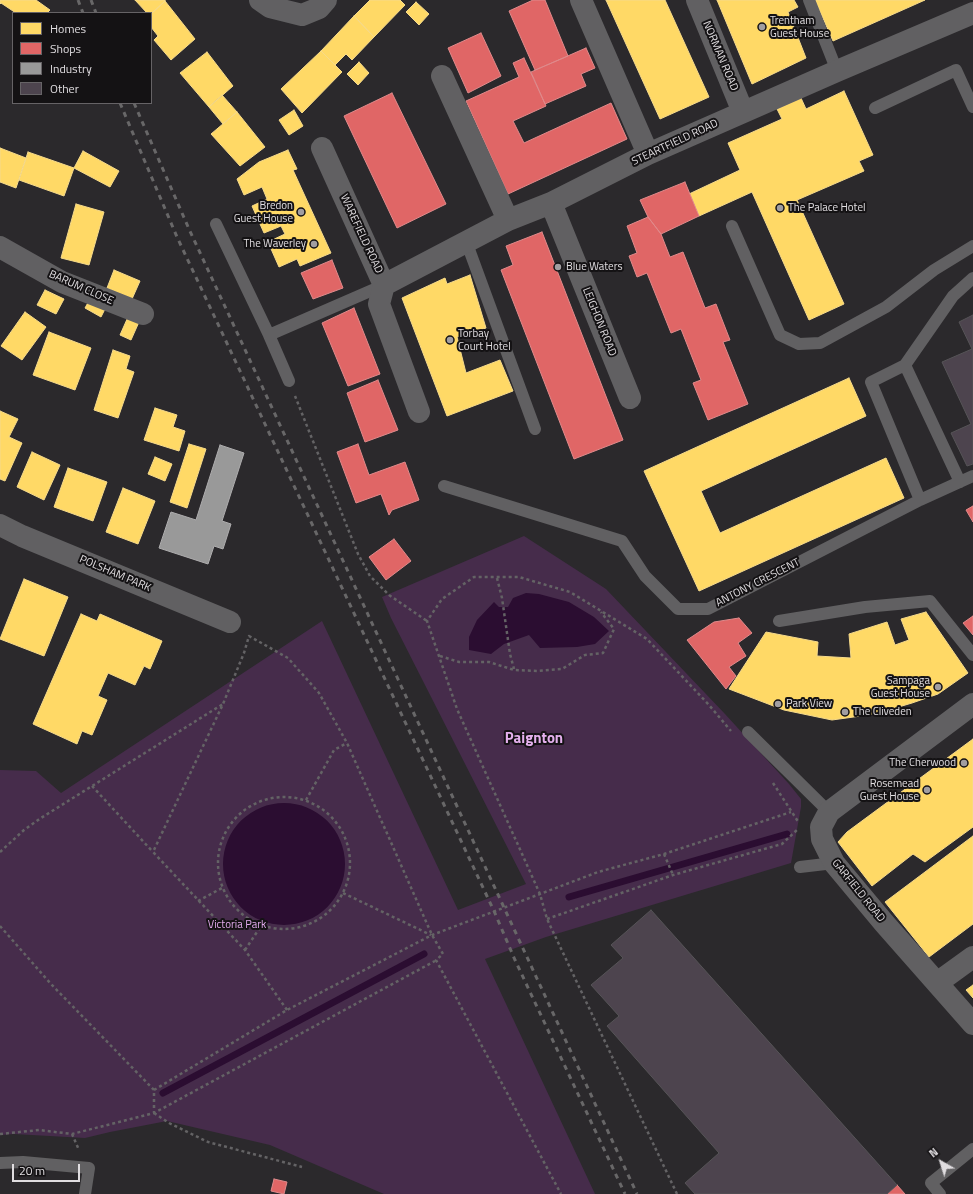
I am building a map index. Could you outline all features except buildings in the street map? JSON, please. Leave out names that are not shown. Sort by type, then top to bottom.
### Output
[{"type":"street","points":[[260,0],[270,8],[302,15],[319,8],[326,0]]},
{"type":"street","points":[[581,0],[648,154]]},
{"type":"street","name":"NORMAN ROAD","points":[[697,0],[743,112]]},
{"type":"street","name":"STEARTFIELD ROAD","points":[[384,285],[508,220],[551,203],[648,154],[973,13]]},
{"type":"street","points":[[442,76],[508,220]]},
{"type":"street","name":"WAREFIELD ROAD","points":[[322,148],[384,285],[379,304],[419,412]]},
{"type":"street","name":"LEIGHON ROAD","points":[[551,203],[630,398]]},
{"type":"street","name":"BARUM CLOSE","points":[[0,247],[62,282],[143,314]]},
{"type":"street","name":"POLSHAM PARK","points":[[0,525],[22,536],[230,622]]},
{"type":"street","points":[[828,812],[973,704]]},
{"type":"street","name":"GARFIELD ROAD","points":[[828,812],[821,827],[822,839],[834,863],[884,923],[973,1024]]},
{"type":"street","points":[[937,983],[973,957]]},
{"type":"lane","points":[[809,0],[837,71]]},
{"type":"lane","points":[[875,108],[956,70],[973,107]]},
{"type":"lane","points":[[216,224],[269,335],[289,381]]},
{"type":"lane","points":[[732,226],[780,335],[799,344],[820,343],[886,307],[934,270],[973,246]]},
{"type":"lane","points":[[466,241],[535,429]]},
{"type":"lane","points":[[920,500],[871,382],[905,365],[953,296],[973,278]]},
{"type":"lane","points":[[269,335],[384,285]]},
{"type":"lane","points":[[905,365],[960,482]]},
{"type":"lane","name":"ANTONY CRESCENT","points":[[444,486],[622,540],[645,576],[678,609],[708,609],[920,500],[973,476]]},
{"type":"lane","points":[[778,621],[865,608],[930,601],[973,655]]},
{"type":"lane","points":[[748,732],[828,812]]},
{"type":"lane","points":[[800,868],[834,863]]},
{"type":"lane","points":[[940,1194],[931,1183],[973,1149]]},
{"type":"lane","points":[[0,1163],[23,1162],[89,1168],[85,1194]]},
{"type":"path","points":[[289,381],[358,554],[370,576],[389,595],[427,621],[457,709],[540,894],[547,920],[677,1194]]},
{"type":"path","points":[[427,621],[442,599],[474,577],[519,577],[570,592],[647,638],[709,705],[734,735]]},
{"type":"path","points":[[496,578],[502,598],[510,654],[514,670]]},
{"type":"path","points":[[439,656],[459,662],[489,662],[514,670],[537,672],[562,669],[585,655],[603,653],[614,629],[599,610]]},
{"type":"path","points":[[0,1134],[39,1130],[72,1134],[154,1114],[436,960],[443,954],[432,935],[347,743],[319,693],[288,658],[249,636],[244,653],[223,704],[153,852]]},
{"type":"path","points":[[0,852],[24,830],[223,704]]},
{"type":"path","points":[[306,800],[334,750],[347,743]]},
{"type":"path","points":[[547,920],[672,875],[782,844],[801,826],[769,777]]},
{"type":"path","points":[[92,786],[245,950],[287,1010]]},
{"type":"path","points":[[272,798],[306,800],[334,820],[345,836],[350,856],[350,873],[343,893],[334,907],[324,916],[296,929],[276,930],[261,926],[236,910],[222,888],[217,871],[219,847],[225,832],[236,817],[256,803],[272,798]]},
{"type":"path","points":[[154,1090],[287,1010],[432,935],[598,872],[664,854],[791,812]]},
{"type":"path","points":[[664,854],[672,875]]},
{"type":"path","points":[[198,901],[222,888]]},
{"type":"path","points":[[343,893],[432,935]]},
{"type":"path","points":[[0,926],[51,984],[154,1090],[154,1114]]},
{"type":"path","points":[[245,950],[261,926]]},
{"type":"path","points":[[436,960],[561,1194]]},
{"type":"path","points":[[154,1114],[208,1142],[302,1167]]},
{"type":"green space","name":"Victoria Park","points":[[524,536],[606,589],[725,714],[801,799],[801,807],[791,863],[546,937],[485,959],[595,1194],[384,1194],[270,1145],[167,1121],[85,1138],[14,1134],[0,1135],[0,770],[36,771],[61,793],[322,621],[458,910],[526,884],[391,618],[382,597]]},
{"type":"shaded area","points":[[526,593],[539,594],[569,602],[594,617],[609,631],[595,644],[577,647],[540,648],[529,635],[504,644],[491,654],[469,650],[469,637],[477,620],[494,602],[499,607],[508,607],[513,598]]},
{"type":"shaded area","points":[[284,803],[307,808],[327,821],[340,841],[345,864],[340,887],[327,907],[307,920],[284,925],[261,920],[241,907],[228,887],[223,864],[228,841],[241,821],[261,808]]},
{"type":"waterway","points":[[569,897],[787,834]]},
{"type":"waterway","points":[[163,1093],[424,954]]},
{"type":"railway","points":[[78,0],[83,12]]},
{"type":"railway","points":[[91,0],[96,12]]},
{"type":"railway","points":[[120,104],[177,237],[494,911],[515,960],[625,1194]]},
{"type":"railway","points":[[134,104],[189,229],[637,1194]]},
{"type":"place","name":"Trentham Guest House","points":[[762,27]]},
{"type":"place","name":"The Palace Hotel","points":[[780,208]]},
{"type":"place","name":"Bredon Guest House","points":[[301,212]]},
{"type":"place","name":"The Waverley","points":[[314,244]]},
{"type":"place","name":"Blue Waters","points":[[558,267]]},
{"type":"place","name":"Torbay Court Hotel","points":[[450,340]]},
{"type":"place","name":"Sampaga Guest House","points":[[938,687]]},
{"type":"place","name":"Park View","points":[[778,704]]},
{"type":"place","name":"The Cliveden","points":[[845,712]]},
{"type":"place","name":"The Cherwood","points":[[964,763]]},
{"type":"place","name":"Rosemead Guest House","points":[[927,790]]},
{"type":"district","name":"Paignton","points":[[534,739]]}]
